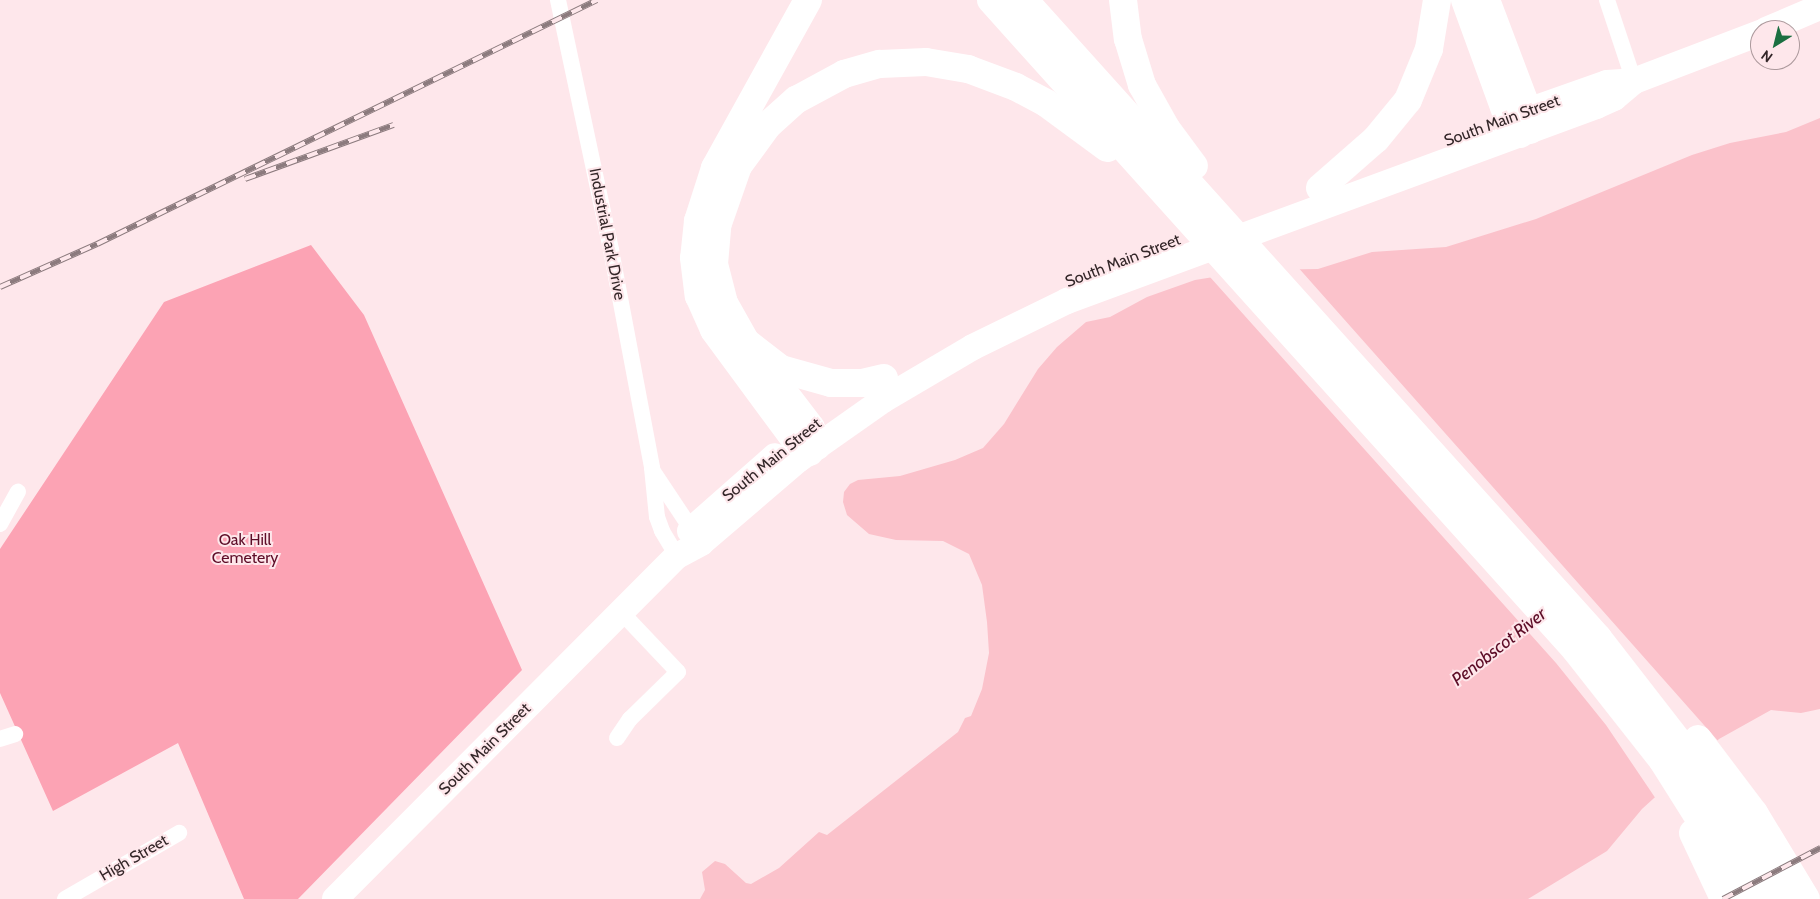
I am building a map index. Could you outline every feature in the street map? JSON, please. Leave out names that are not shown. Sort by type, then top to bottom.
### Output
[{"type":"highway","points":[[808,0],[716,168],[701,208],[694,245],[696,284],[708,319],[728,351],[808,442]]},
{"type":"highway","points":[[991,0],[1181,179],[1294,300],[1564,598],[1631,678],[1695,763],[1778,899]]},
{"type":"highway","points":[[1024,0],[1181,179],[1638,728],[1696,810],[1750,899]]},
{"type":"highway","points":[[1123,0],[1128,39],[1142,85],[1166,128],[1181,179]]},
{"type":"highway","points":[[1320,188],[1376,139],[1408,100],[1427,55],[1437,0]]},
{"type":"highway","points":[[1465,0],[1521,123]]},
{"type":"highway","points":[[1486,0],[1521,123]]},
{"type":"highway","points":[[808,442],[724,303],[714,264],[717,226],[728,189],[745,154],[776,117],[807,93],[844,74],[880,64],[914,62],[954,66],[992,76],[1046,103],[1181,179]]},
{"type":"highway","points":[[746,342],[780,369],[808,379],[852,384],[884,378]]},
{"type":"highway","points":[[1564,598],[1645,679],[1695,735],[1754,813],[1806,899]]},
{"type":"highway","points":[[1638,728],[1688,821],[1724,899]]},
{"type":"main road","points":[[1789,20],[1820,7]]},
{"type":"main road","name":"South Main Street","points":[[335,899],[696,536],[884,378],[963,332],[1072,280],[1320,188],[1521,123],[1605,102],[1634,81],[1750,36]]},
{"type":"main road","name":"South Main Street","points":[[808,442],[943,364],[1044,312],[1113,283],[1521,123]]},
{"type":"street","name":"Industrial Park Drive","points":[[558,0],[611,250],[652,468],[660,526],[677,556]]},
{"type":"street","points":[[1607,0],[1634,81]]},
{"type":"street","name":"Industrial Park Drive","points":[[652,468],[696,536]]},
{"type":"street","points":[[0,524],[18,492]]},
{"type":"street","points":[[617,738],[630,719],[678,672],[621,612]]},
{"type":"street","name":"High Street","points":[[65,899],[179,832]]},
{"type":"green space","name":"Oak Hill Cemetery","points":[[311,245],[364,315],[522,670],[298,899],[244,899],[178,743],[53,811],[0,693],[0,549],[164,302]]},
{"type":"water","name":"Penobscot River","points":[[1820,118],[1820,709],[1801,713],[1771,710],[1719,739],[1642,809],[1607,851],[1528,899],[700,899],[705,890],[702,872],[715,861],[725,864],[746,883],[751,884],[779,868],[819,832],[827,835],[958,732],[965,718],[971,716],[982,689],[989,653],[987,622],[982,585],[969,554],[943,541],[896,540],[869,534],[847,515],[843,502],[844,492],[850,484],[858,480],[900,476],[955,460],[983,448],[1004,424],[1038,369],[1057,347],[1086,322],[1110,317],[1147,297],[1195,280],[1257,270],[1318,269],[1372,252],[1446,247],[1536,219],[1692,155],[1730,143],[1786,132]]},
{"type":"pier","points":[[1296,265],[1719,742],[1656,799],[1606,725],[1556,663],[1210,277],[1256,267]]},
{"type":"railway","points":[[0,287],[97,244],[597,0]]},
{"type":"railway","points":[[245,179],[393,125]]},
{"type":"railway","points":[[1723,899],[1820,848]]}]
